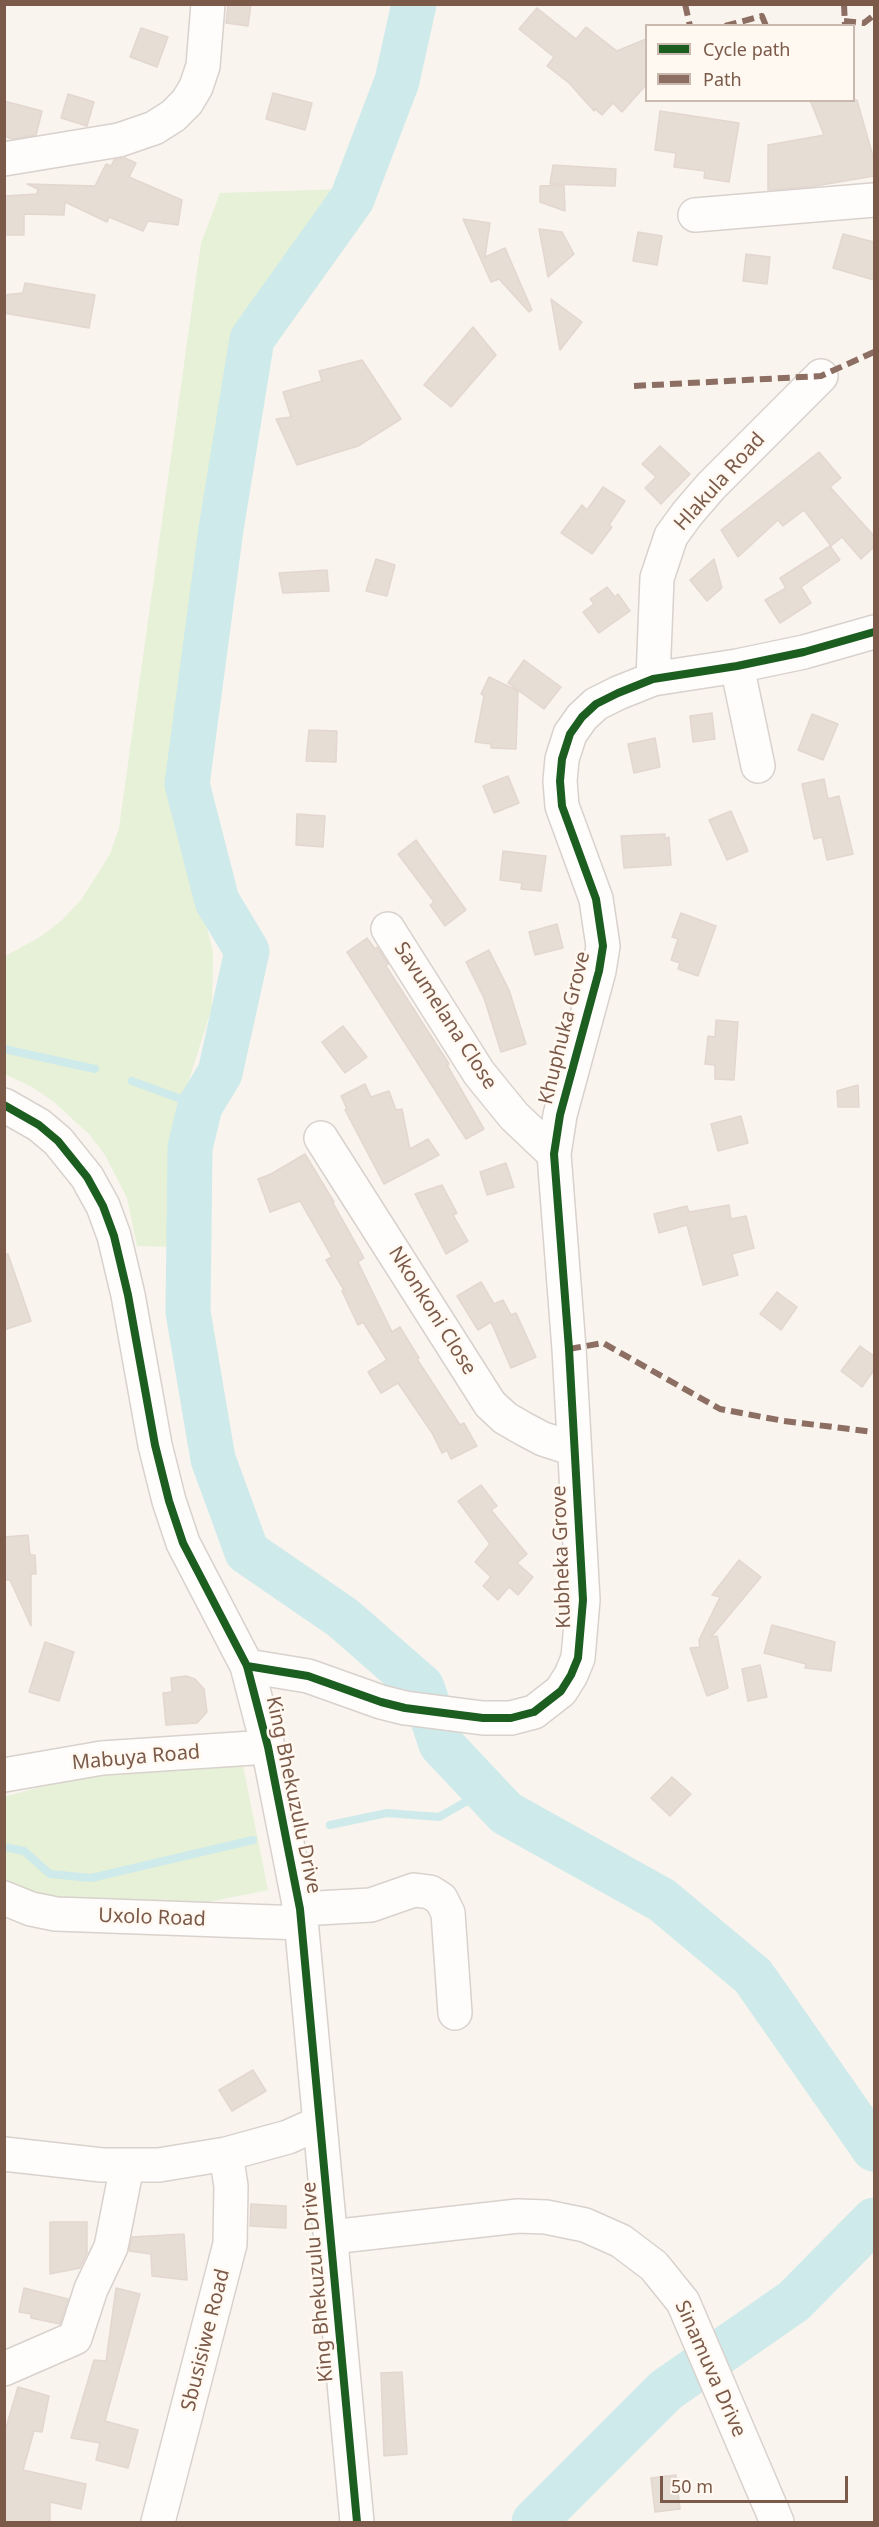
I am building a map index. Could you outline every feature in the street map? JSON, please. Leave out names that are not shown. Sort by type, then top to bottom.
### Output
[{"type":"street","points":[[4,159],[118,140],[154,128],[172,116],[187,102],[196,87],[203,66],[208,4]]},
{"type":"street","points":[[695,215],[874,200]]},
{"type":"street","name":"Hlakula Road","points":[[653,679],[657,578],[671,536],[711,486],[821,376]]},
{"type":"street","name":"Khuphuka Grove","points":[[574,1449],[554,1154],[560,1115],[599,971],[603,946],[602,924],[596,899],[562,806],[560,781],[562,759],[570,734],[582,717],[596,704],[653,679],[737,666],[804,652],[874,632]]},
{"type":"street","points":[[737,666],[758,766]]},
{"type":"street","name":"Savumelana Close","points":[[388,929],[479,1073],[514,1116],[554,1154]]},
{"type":"street","name":"King Bhekuzulu Drive","points":[[4,1106],[39,1125],[58,1141],[87,1177],[103,1206],[114,1236],[128,1295],[155,1446],[169,1501],[183,1542],[247,1666],[268,1747],[301,1916],[357,2523]]},
{"type":"street","name":"Nkonkoni Close","points":[[321,1138],[490,1404],[505,1418],[524,1429],[543,1439],[574,1449]]},
{"type":"street","name":"Kubheka Grove","points":[[247,1666],[308,1676],[381,1702],[405,1708],[457,1715],[511,1718],[534,1712],[561,1691],[572,1675],[578,1658],[583,1600],[574,1449]]},
{"type":"street","name":"Mabuya Road","points":[[4,1775],[102,1758],[268,1747]]},
{"type":"street","name":"Uxolo Road","points":[[4,1898],[31,1909],[56,1914],[301,1916],[370,1905],[414,1890],[430,1892],[441,1899],[448,1913],[454,2013]]},
{"type":"street","points":[[4,2154],[62,2163],[159,2165],[226,2154],[288,2137],[319,2123]]},
{"type":"street","name":"Sbusisiwe Road","points":[[158,2523],[230,2244],[231,2186],[226,2154]]},
{"type":"street","points":[[4,2369],[75,2338],[91,2289],[111,2247],[127,2166]]},
{"type":"street","name":"Sinamuva Drive","points":[[331,2237],[518,2216],[546,2217],[585,2225],[621,2241],[654,2266],[683,2302],[777,2523]]},
{"type":"green space","points":[[347,189],[245,340],[175,784],[176,804],[213,952],[212,1007],[175,1124],[178,1247],[137,1246],[127,1198],[105,1155],[90,1135],[54,1102],[32,1087],[5,1074],[5,956],[40,937],[62,920],[81,900],[110,854],[119,828],[201,243],[220,193]]},
{"type":"green space","points":[[242,1761],[268,1890],[167,1910],[33,1902],[5,1886],[4,1797],[86,1774]]},
{"type":"building","points":[[228,4],[251,4],[248,26],[226,23]]},
{"type":"building","points":[[537,8],[576,39],[586,27],[617,51],[645,39],[645,86],[622,112],[613,103],[602,115],[595,109],[594,111],[569,83],[547,66],[554,57],[519,29]]},
{"type":"building","points":[[141,28],[168,37],[157,67],[130,57]]},
{"type":"building","points":[[273,93],[312,103],[305,130],[266,119]]},
{"type":"building","points":[[68,94],[94,102],[87,126],[61,118]]},
{"type":"building","points":[[857,100],[874,160],[874,176],[809,187],[768,190],[768,145],[824,135],[811,102],[855,102]]},
{"type":"building","points":[[4,101],[42,111],[36,135],[12,139],[4,136]]},
{"type":"building","points":[[660,111],[739,123],[729,182],[704,178],[705,171],[674,167],[676,153],[655,150]]},
{"type":"building","points":[[125,158],[136,163],[129,177],[182,200],[178,225],[148,221],[143,231],[109,217],[107,222],[65,202],[64,215],[24,214],[24,235],[4,235],[4,196],[37,194],[38,189],[27,184],[95,186],[106,164],[111,166],[114,160]]},
{"type":"building","points":[[553,165],[616,169],[615,186],[550,184]]},
{"type":"building","points":[[564,185],[565,211],[540,202],[540,186]]},
{"type":"building","points":[[463,219],[490,223],[485,257],[505,248],[532,310],[529,312],[499,279],[491,282]]},
{"type":"building","points":[[539,229],[562,232],[574,254],[548,277]]},
{"type":"building","points":[[638,232],[662,236],[657,265],[633,261]]},
{"type":"building","points":[[843,234],[874,242],[874,280],[833,268]]},
{"type":"building","points":[[746,254],[770,257],[767,284],[743,281]]},
{"type":"building","points":[[25,283],[95,295],[89,328],[4,313],[4,295],[23,293]]},
{"type":"building","points":[[551,299],[582,322],[560,350]]},
{"type":"building","points":[[473,327],[496,355],[451,407],[424,385]]},
{"type":"building","points":[[362,360],[401,419],[358,446],[297,465],[276,419],[291,417],[283,392],[322,381],[319,371]]},
{"type":"building","points":[[660,446],[690,474],[661,504],[645,488],[656,477],[642,464]]},
{"type":"building","points":[[819,452],[841,478],[830,487],[874,536],[874,547],[861,559],[842,537],[831,546],[804,510],[783,526],[778,520],[738,557],[721,530]]},
{"type":"building","points":[[603,487],[625,501],[609,525],[612,527],[592,554],[561,533],[582,505],[587,510]]},
{"type":"building","points":[[830,546],[840,560],[801,587],[811,603],[780,623],[765,600],[786,588],[780,578]]},
{"type":"building","points":[[376,559],[395,565],[387,596],[366,591]]},
{"type":"building","points":[[714,559],[722,588],[707,601],[690,580]]},
{"type":"building","points":[[327,570],[329,591],[283,593],[279,573]]},
{"type":"building","points":[[607,587],[615,597],[618,594],[630,611],[599,633],[583,612],[594,604],[590,599]]},
{"type":"building","points":[[524,660],[561,687],[544,709],[508,683]]},
{"type":"building","points":[[489,677],[518,691],[516,749],[491,748],[491,744],[475,742],[484,696],[481,694]]},
{"type":"building","points":[[712,713],[715,739],[693,742],[690,716]]},
{"type":"building","points":[[812,714],[838,724],[823,760],[798,750]]},
{"type":"building","points":[[309,730],[337,731],[336,762],[306,761]]},
{"type":"building","points":[[655,738],[660,767],[634,773],[628,744]]},
{"type":"building","points":[[508,776],[519,803],[494,813],[483,786]]},
{"type":"building","points":[[824,779],[828,799],[839,796],[853,854],[827,860],[822,837],[814,839],[802,784]]},
{"type":"building","points":[[731,811],[748,851],[727,860],[709,820]]},
{"type":"building","points":[[297,814],[325,816],[323,847],[296,845]]},
{"type":"building","points":[[665,834],[665,839],[669,837],[671,865],[624,868],[621,836]]},
{"type":"building","points":[[416,840],[466,910],[445,926],[430,905],[434,902],[398,854]]},
{"type":"building","points":[[503,851],[546,856],[541,891],[521,889],[522,883],[500,880]]},
{"type":"building","points":[[681,913],[716,926],[698,976],[678,969],[680,963],[671,960],[678,939],[672,937]]},
{"type":"building","points":[[557,924],[563,948],[535,955],[529,932]]},
{"type":"building","points":[[367,938],[375,949],[377,947],[388,964],[386,966],[449,1064],[447,1065],[484,1129],[466,1139],[347,952]]},
{"type":"building","points":[[489,950],[509,990],[526,1044],[501,1052],[484,998],[466,962]]},
{"type":"building","points":[[716,1020],[738,1022],[734,1080],[715,1079],[715,1065],[705,1064],[708,1036],[715,1037]]},
{"type":"building","points":[[343,1026],[367,1057],[345,1073],[322,1042]]},
{"type":"building","points":[[365,1084],[371,1097],[389,1091],[396,1110],[402,1109],[410,1149],[428,1139],[439,1155],[384,1184],[345,1110],[347,1109],[341,1096]]},
{"type":"building","points":[[858,1085],[859,1107],[838,1107],[837,1091]]},
{"type":"building","points":[[741,1116],[748,1143],[718,1151],[711,1124]]},
{"type":"building","points":[[305,1154],[364,1258],[358,1262],[392,1332],[400,1327],[419,1358],[417,1359],[460,1425],[464,1423],[477,1446],[451,1459],[447,1450],[442,1453],[432,1433],[398,1383],[381,1393],[368,1372],[387,1360],[363,1322],[358,1325],[342,1291],[344,1290],[326,1260],[332,1257],[300,1201],[270,1212],[258,1179]]},
{"type":"building","points":[[506,1163],[514,1187],[487,1195],[480,1172]]},
{"type":"building","points":[[442,1185],[457,1213],[453,1215],[468,1241],[446,1254],[415,1194]]},
{"type":"building","points":[[729,1205],[731,1219],[746,1216],[754,1248],[732,1254],[738,1275],[703,1285],[687,1225],[659,1233],[654,1214],[687,1206],[689,1212]]},
{"type":"building","points":[[8,1254],[31,1321],[4,1330],[4,1255]]},
{"type":"building","points":[[481,1282],[494,1304],[503,1300],[511,1315],[516,1313],[536,1357],[511,1368],[491,1322],[478,1330],[457,1296]]},
{"type":"building","points":[[777,1292],[797,1307],[781,1330],[760,1314]]},
{"type":"building","points":[[860,1346],[874,1356],[874,1370],[862,1387],[841,1371]]},
{"type":"building","points":[[481,1485],[497,1506],[491,1510],[527,1554],[517,1563],[533,1577],[518,1595],[509,1587],[498,1600],[483,1586],[491,1577],[475,1562],[490,1544],[458,1501]]},
{"type":"building","points":[[28,1535],[30,1555],[35,1555],[36,1574],[31,1574],[31,1626],[10,1580],[4,1580],[4,1537]]},
{"type":"building","points":[[739,1560],[761,1577],[711,1637],[717,1636],[728,1688],[707,1696],[690,1648],[700,1647],[699,1640],[720,1597],[712,1595]]},
{"type":"building","points":[[772,1625],[835,1642],[831,1671],[805,1668],[806,1664],[764,1653]]},
{"type":"building","points":[[45,1642],[74,1652],[59,1701],[29,1692]]},
{"type":"building","points":[[760,1665],[767,1697],[748,1701],[742,1669]]},
{"type":"building","points":[[186,1676],[195,1679],[204,1689],[207,1712],[197,1723],[166,1725],[163,1693],[172,1692],[171,1678]]},
{"type":"building","points":[[672,1777],[691,1794],[670,1816],[651,1798]]},
{"type":"building","points":[[253,2070],[266,2091],[232,2111],[219,2090]]},
{"type":"building","points":[[251,2204],[286,2206],[286,2228],[250,2226]]},
{"type":"building","points":[[50,2222],[87,2222],[87,2253],[80,2268],[50,2274]]},
{"type":"building","points":[[184,2234],[187,2280],[152,2276],[151,2254],[129,2251],[132,2237]]},
{"type":"building","points":[[24,2288],[68,2299],[60,2324],[31,2318],[31,2314],[19,2312]]},
{"type":"building","points":[[116,2288],[140,2294],[105,2421],[138,2430],[128,2468],[96,2460],[100,2443],[71,2438],[94,2360],[106,2361]]},
{"type":"building","points":[[402,2372],[407,2454],[384,2456],[381,2373]]},
{"type":"building","points":[[18,2387],[49,2396],[42,2432],[34,2431],[23,2470],[86,2484],[81,2509],[50,2502],[50,2523],[4,2523],[4,2434]]},
{"type":"building","points":[[676,2475],[680,2509],[655,2512],[651,2478]]},
{"type":"waterway","points":[[414,4],[397,81],[352,199],[252,339],[221,529],[187,784],[217,901],[247,951],[220,1073],[200,1106],[190,1148],[188,1312],[213,1459],[247,1552],[343,1618],[422,1687],[441,1744],[506,1813],[662,1900],[753,1976],[874,2149]]},
{"type":"waterway","points":[[4,1049],[95,1069]]},
{"type":"waterway","points":[[132,1081],[200,1106]]},
{"type":"waterway","points":[[330,1825],[387,1813],[439,1817],[485,1791]]},
{"type":"waterway","points":[[4,1847],[24,1851],[50,1874],[91,1878],[253,1840]]},
{"type":"waterway","points":[[534,2522],[666,2390],[794,2301],[874,2220]]},
{"type":"marked path","points":[[685,4],[690,24]]},
{"type":"marked path","points":[[844,4],[845,24]]},
{"type":"marked path","points":[[844,21],[864,23],[874,15]]},
{"type":"marked path","points":[[732,24],[762,16],[765,24]]},
{"type":"marked path","points":[[634,386],[821,376],[874,352]]},
{"type":"marked path","points":[[569,1349],[603,1343],[720,1409],[784,1421],[874,1432]]},
{"type":"cycle path","points":[[247,1666],[308,1676],[381,1702],[405,1708],[483,1718],[511,1718],[534,1712],[561,1691],[571,1675],[578,1658],[583,1600],[569,1349],[554,1154],[560,1115],[599,971],[603,946],[596,899],[562,806],[560,781],[562,759],[570,734],[582,717],[596,704],[618,693],[653,679],[737,666],[804,652],[874,632]]},
{"type":"cycle path","points":[[4,1105],[39,1125],[58,1141],[87,1177],[103,1206],[114,1236],[128,1295],[155,1445],[169,1501],[183,1543],[247,1666],[268,1747],[300,1909],[357,2522]]}]
